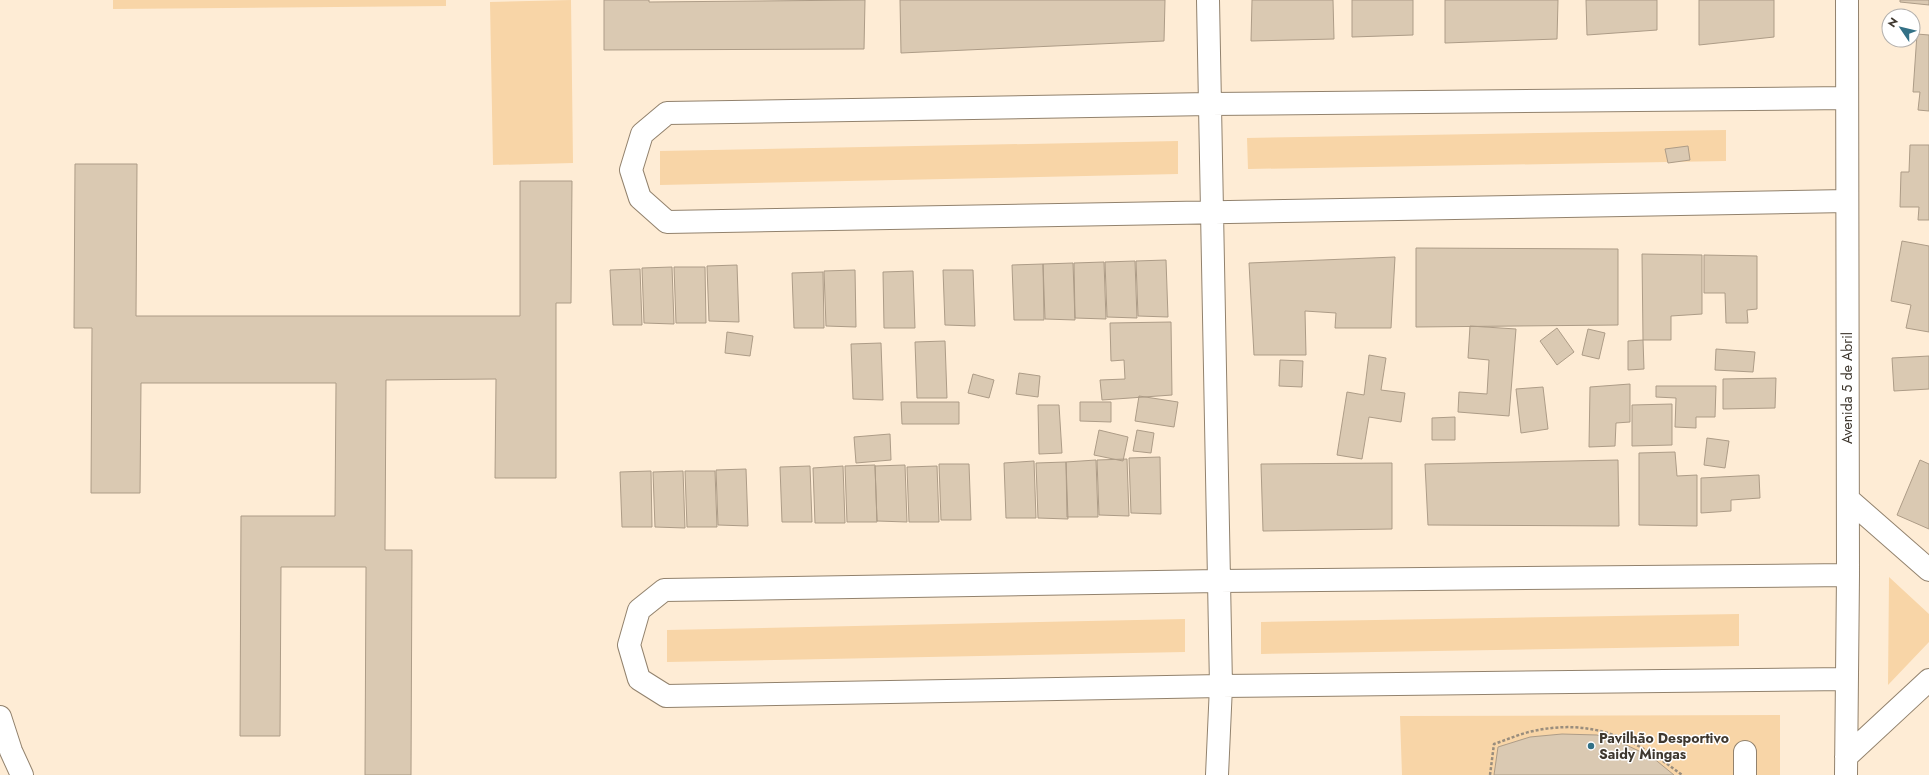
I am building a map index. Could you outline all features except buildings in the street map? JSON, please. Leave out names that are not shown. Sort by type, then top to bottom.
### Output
[{"type":"street","points":[[1208,0],[1221,686],[1217,775]]},
{"type":"street","name":"Avenida 5 de Abril","points":[[1846,766],[1848,575],[1847,0]]},
{"type":"street","points":[[1847,98],[1210,104],[667,113],[642,134],[631,170],[640,198],[667,222],[1211,211],[1847,201]]},
{"type":"street","points":[[1848,498],[1929,570]]},
{"type":"street","points":[[1847,679],[1221,686],[666,696],[640,679],[629,645],[639,610],[664,590],[1219,581],[1848,575]]},
{"type":"street","points":[[1846,766],[1929,680]]},
{"type":"street","points":[[0,717],[11,751],[22,775]]},
{"type":"street","points":[[1745,752],[1745,775]]},
{"type":"path","points":[[1490,775],[1494,744],[1530,732],[1564,728],[1597,730],[1627,739],[1654,754],[1682,775]]},
{"type":"shaded area","points":[[113,0],[446,0],[446,6],[113,9]]},
{"type":"shaded area","points":[[571,0],[573,163],[493,165],[490,2]]},
{"type":"shaded area","points":[[1726,130],[1726,161],[1248,169],[1247,138]]},
{"type":"shaded area","points":[[1178,141],[1178,174],[660,185],[660,151]]},
{"type":"shaded area","points":[[1889,577],[1929,614],[1929,642],[1888,685]]},
{"type":"shaded area","points":[[1739,614],[1739,646],[1261,654],[1261,622]]},
{"type":"shaded area","points":[[1185,619],[1185,652],[667,662],[667,630]]},
{"type":"shaded area","name":"Pavilhão Desportivo Saidy Mingas","points":[[1780,715],[1780,775],[1402,775],[1400,716]]},
{"type":"place","name":"Pavilhão Desportivo Saidy Mingas","points":[[1591,746]]}]
